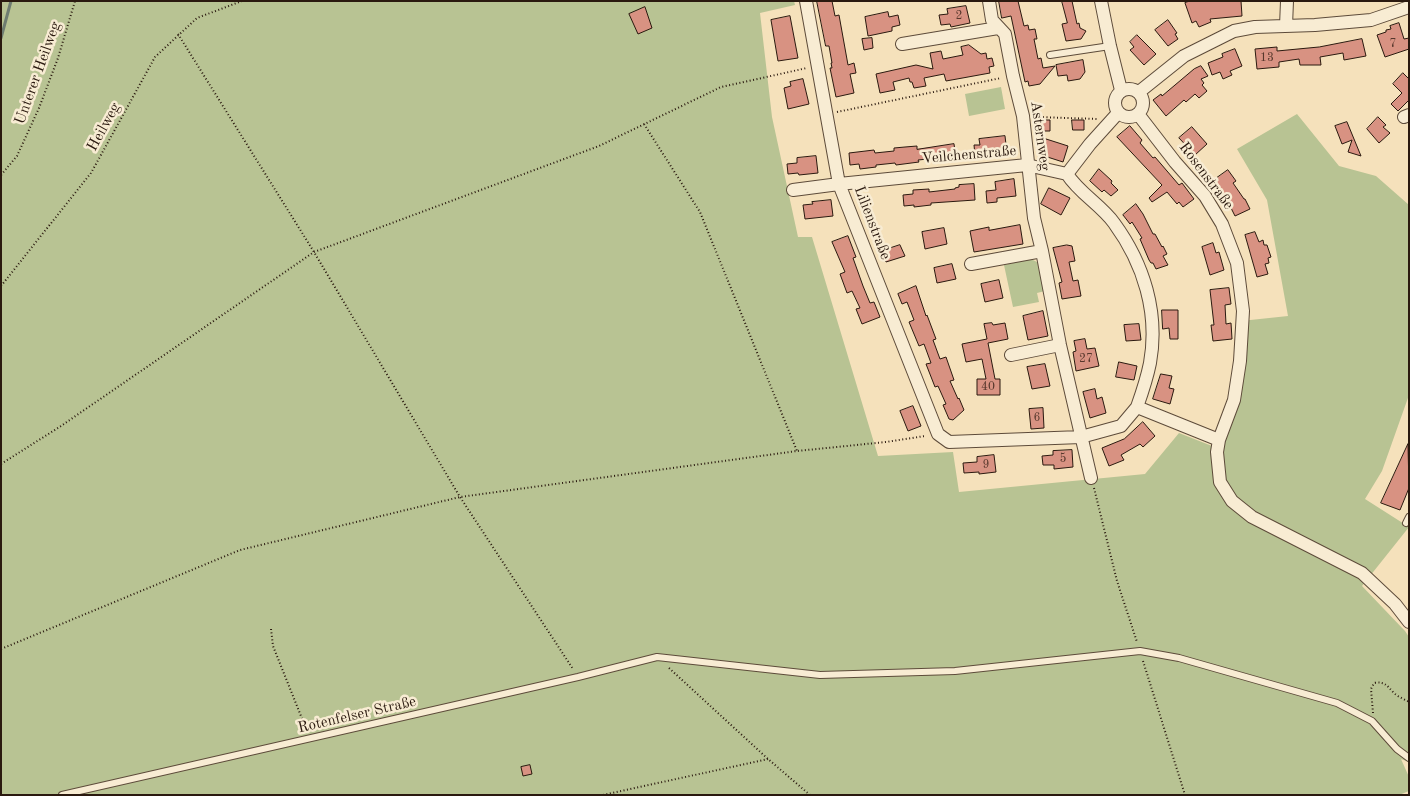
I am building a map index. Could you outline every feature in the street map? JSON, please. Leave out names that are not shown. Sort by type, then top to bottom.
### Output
[{"type":"street","name":"Lilienstraße","points":[[806,1],[816,65],[839,184],[938,434]]},
{"type":"street","name":"Asternweg","points":[[989,1],[992,20],[1006,34],[1013,76],[1023,116],[1034,218],[1060,345],[1091,478]]},
{"type":"street","points":[[1101,1],[1121,90]]},
{"type":"street","points":[[1286,26],[1288,1]]},
{"type":"street","points":[[1139,92],[1184,56],[1234,31],[1256,27],[1315,25],[1371,20],[1409,8]]},
{"type":"street","points":[[902,44],[998,28]]},
{"type":"street","points":[[938,434],[949,442],[1081,437],[1120,426],[1137,407],[1150,363],[1153,333],[1145,278],[1114,222],[1086,194],[1073,184],[1067,174],[1115,116],[1115,96],[1121,90],[1127,88],[1139,92],[1143,103],[1142,109],[1138,114],[1132,117],[1115,116]]},
{"type":"street","name":"Rosenstraße","points":[[1138,114],[1175,162],[1205,196],[1222,224],[1237,263],[1243,311],[1240,361],[1234,400],[1219,440],[1217,452],[1220,482],[1232,501],[1252,517],[1362,573],[1395,604],[1409,622]]},
{"type":"street","name":"Veilchenstraße","points":[[793,190],[1028,166],[1067,174]]},
{"type":"street","points":[[972,264],[1042,251]]},
{"type":"street","points":[[1011,355],[1060,345]]},
{"type":"street","points":[[1137,407],[1219,440]]},
{"type":"lane","points":[[1050,55],[1110,46]]},
{"type":"lane","points":[[657,657],[820,675],[955,671],[1140,651],[1180,658],[1337,703],[1372,721],[1397,749],[1409,758]]},
{"type":"lane","name":"Rotenfelser Straße","points":[[62,795],[578,677],[657,657]]},
{"type":"path","name":"Unterer Heilweg","points":[[1,175],[17,156],[39,108],[58,58],[75,1]]},
{"type":"path","name":"Heilweg","points":[[1,286],[91,173],[156,57],[178,34],[197,18],[242,1]]},
{"type":"path","points":[[178,34],[314,252],[460,498],[578,677]]},
{"type":"path","points":[[1,464],[61,426],[314,252],[599,146],[721,87],[816,65]]},
{"type":"path","points":[[826,115],[1013,76]]},
{"type":"path","points":[[1023,116],[1115,116]]},
{"type":"path","points":[[644,124],[700,212],[797,451]]},
{"type":"path","points":[[1,649],[240,550],[460,498],[797,451],[886,442],[938,434]]},
{"type":"path","points":[[1091,478],[1117,581],[1185,795]]},
{"type":"path","points":[[271,629],[273,646],[310,738]]},
{"type":"path","points":[[657,657],[810,795]]},
{"type":"path","points":[[1372,721],[1371,689],[1374,683],[1386,684],[1396,695],[1409,702]]},
{"type":"path","points":[[603,795],[768,759]]},
{"type":"green space","points":[[1,1],[794,1],[795,5],[760,13],[772,117],[798,237],[812,237],[878,456],[953,452],[959,492],[1145,474],[1179,433],[1212,446],[1230,399],[1241,321],[1288,316],[1267,200],[1237,149],[1297,114],[1339,166],[1376,176],[1409,205],[1409,395],[1382,471],[1365,499],[1409,527],[1362,586],[1409,637],[1409,762],[1401,759],[1409,777],[1409,791],[1399,795],[1,795]]},
{"type":"green space","points":[[1001,87],[1005,109],[969,116],[965,94]]},
{"type":"green space","points":[[1031,259],[1039,263],[1045,291],[1037,293],[1039,302],[1013,307],[1004,265]]},
{"type":"building","points":[[817,1],[832,1],[835,16],[839,15],[848,65],[854,63],[856,73],[850,74],[854,93],[836,97],[830,68],[832,68],[832,63],[829,46],[826,46]]},
{"type":"building","points":[[999,1],[1018,1],[1024,26],[1028,25],[1029,30],[1035,29],[1037,39],[1034,39],[1038,59],[1041,58],[1043,68],[1055,66],[1040,84],[1029,86],[1028,81],[1025,82],[1011,16],[1002,18]]},
{"type":"building","points":[[1062,1],[1072,1],[1077,24],[1079,23],[1080,28],[1086,31],[1081,39],[1066,41],[1062,24],[1067,23]]},
{"type":"building","points":[[1190,1],[1241,1],[1242,16],[1210,19],[1211,22],[1199,27],[1196,21],[1192,23],[1185,3]]},
{"type":"building","points":[[966,6],[970,23],[951,27],[950,24],[941,25],[939,15],[948,14],[947,9]]},
{"type":"building","points":[[645,7],[652,28],[638,34],[629,14]]},
{"type":"building","points":[[888,12],[889,17],[898,15],[900,25],[892,27],[892,31],[868,36],[865,17]]},
{"type":"building","points":[[790,16],[798,58],[778,61],[771,20]]},
{"type":"building","points":[[1168,20],[1177,33],[1175,34],[1178,39],[1168,46],[1155,30]]},
{"type":"building","points":[[1399,23],[1404,39],[1409,38],[1409,49],[1385,57],[1377,35],[1391,29],[1390,26]]},
{"type":"building","points":[[1137,35],[1156,54],[1144,65],[1130,50],[1134,47],[1130,42]]},
{"type":"building","points":[[872,38],[873,48],[864,50],[862,39]]},
{"type":"building","points":[[1362,39],[1366,56],[1344,60],[1343,53],[1320,57],[1321,65],[1300,65],[1299,59],[1279,62],[1279,67],[1257,69],[1255,49],[1277,47],[1277,51],[1319,47]]},
{"type":"building","points":[[969,45],[981,54],[986,53],[987,59],[992,58],[994,66],[989,67],[990,73],[946,81],[944,74],[924,78],[926,86],[914,88],[909,78],[893,82],[895,90],[880,93],[876,74],[916,65],[933,69],[930,53],[941,51],[943,59],[963,55],[961,47]]},
{"type":"building","points":[[1235,49],[1242,66],[1230,71],[1232,75],[1223,79],[1220,72],[1212,75],[1208,63],[1223,57],[1222,54]]},
{"type":"building","points":[[1083,60],[1085,72],[1080,79],[1068,81],[1067,75],[1058,76],[1056,65]]},
{"type":"building","points":[[1201,66],[1208,76],[1201,79],[1204,83],[1202,85],[1207,91],[1199,98],[1195,94],[1186,102],[1184,100],[1166,116],[1153,100],[1161,94],[1162,96],[1194,69]]},
{"type":"building","points":[[1403,73],[1409,79],[1409,100],[1398,111],[1391,104],[1402,93],[1393,84]]},
{"type":"building","points":[[803,79],[809,104],[788,109],[784,88],[791,86],[790,82]]},
{"type":"building","points":[[1378,117],[1386,125],[1383,127],[1390,133],[1379,143],[1367,129]]},
{"type":"building","points":[[1038,120],[1050,120],[1050,131],[1039,131]]},
{"type":"building","points":[[1072,120],[1084,120],[1084,130],[1073,130]]},
{"type":"building","points":[[1347,122],[1361,156],[1348,152],[1352,140],[1342,144],[1335,126]]},
{"type":"building","points":[[1130,126],[1142,140],[1140,143],[1153,158],[1155,157],[1179,185],[1182,183],[1194,199],[1183,207],[1179,202],[1177,204],[1167,192],[1152,202],[1149,198],[1162,185],[1117,137]]},
{"type":"building","points":[[1192,127],[1207,144],[1195,155],[1179,138]]},
{"type":"building","points":[[1005,136],[1007,153],[975,155],[974,145],[980,145],[979,139]]},
{"type":"building","points":[[1043,138],[1068,146],[1063,162],[1038,154]]},
{"type":"building","points":[[954,144],[956,158],[918,160],[919,162],[876,165],[876,167],[860,169],[859,164],[850,165],[849,153],[874,150],[875,153],[894,151],[894,148],[917,146],[917,149]]},
{"type":"building","points":[[816,156],[818,173],[788,174],[787,164],[797,163],[797,158]]},
{"type":"building","points":[[1099,169],[1112,181],[1111,183],[1118,190],[1111,196],[1104,190],[1102,192],[1090,181]]},
{"type":"building","points":[[1228,170],[1236,181],[1233,183],[1250,209],[1235,216],[1230,206],[1232,205],[1214,180]]},
{"type":"building","points":[[1014,179],[1016,196],[997,198],[997,202],[987,203],[986,191],[996,190],[995,182]]},
{"type":"building","points":[[974,184],[975,200],[931,203],[931,205],[914,207],[914,205],[904,206],[903,195],[913,194],[913,190],[929,189],[929,192],[955,189],[959,185]]},
{"type":"building","points":[[1049,188],[1070,198],[1061,215],[1041,204]]},
{"type":"building","points":[[831,200],[833,216],[805,219],[803,205]]},
{"type":"building","points":[[1136,204],[1153,234],[1155,234],[1163,246],[1167,254],[1163,256],[1168,265],[1156,269],[1149,260],[1140,239],[1142,238],[1132,222],[1130,224],[1123,215]]},
{"type":"building","points":[[1020,225],[1023,244],[974,252],[970,231],[989,227],[989,230]]},
{"type":"building","points":[[944,228],[947,244],[925,249],[922,232]]},
{"type":"building","points":[[1255,232],[1259,242],[1263,240],[1264,245],[1267,245],[1271,257],[1268,258],[1269,263],[1265,264],[1268,274],[1257,277],[1245,235]]},
{"type":"building","points":[[848,236],[856,257],[853,258],[863,286],[870,303],[874,302],[880,317],[862,324],[856,309],[860,308],[852,291],[847,293],[840,274],[845,272],[832,242]]},
{"type":"building","points":[[1213,243],[1216,253],[1219,252],[1224,270],[1210,275],[1202,247]]},
{"type":"building","points":[[900,245],[905,256],[886,262],[882,251]]},
{"type":"building","points":[[1067,245],[1072,246],[1075,261],[1069,262],[1073,281],[1078,280],[1081,296],[1062,299],[1059,283],[1062,282],[1053,248]]},
{"type":"building","points":[[952,264],[956,279],[937,283],[934,268]]},
{"type":"building","points":[[999,280],[1003,298],[985,302],[981,284]]},
{"type":"building","points":[[916,286],[936,339],[933,340],[940,359],[946,357],[954,380],[950,381],[964,410],[953,420],[949,419],[943,405],[946,404],[938,386],[935,387],[926,364],[931,363],[924,344],[919,346],[909,322],[914,320],[907,302],[902,304],[898,294]]},
{"type":"building","points":[[1229,288],[1231,304],[1225,305],[1226,324],[1231,323],[1232,339],[1213,341],[1211,325],[1214,325],[1210,290]]},
{"type":"building","points":[[1162,310],[1178,310],[1178,339],[1170,339],[1169,328],[1163,329]]},
{"type":"building","points":[[1043,311],[1048,336],[1028,340],[1023,316]]},
{"type":"building","points":[[992,323],[993,325],[1005,323],[1008,339],[988,343],[995,379],[1000,379],[1000,395],[977,395],[977,379],[986,379],[982,359],[966,362],[962,344],[987,339],[984,324]]},
{"type":"building","points":[[1139,324],[1141,340],[1126,341],[1124,325]]},
{"type":"building","points":[[1085,339],[1087,349],[1095,348],[1099,366],[1076,371],[1073,352],[1076,351],[1074,341]]},
{"type":"building","points":[[1119,362],[1137,366],[1134,380],[1116,377]]},
{"type":"building","points":[[1045,364],[1050,386],[1032,389],[1027,367]]},
{"type":"building","points":[[1161,374],[1172,376],[1169,388],[1174,389],[1170,404],[1153,399]]},
{"type":"building","points":[[1095,389],[1097,399],[1102,397],[1106,413],[1090,418],[1083,392]]},
{"type":"building","points":[[913,406],[921,426],[908,431],[900,411]]},
{"type":"building","points":[[1043,408],[1044,428],[1031,429],[1029,409]]},
{"type":"building","points":[[1143,422],[1155,436],[1143,447],[1140,444],[1121,455],[1124,460],[1109,466],[1102,448],[1124,439]]},
{"type":"building","points":[[1408,444],[1409,488],[1400,510],[1381,503]]},
{"type":"building","points":[[1072,450],[1073,467],[1054,469],[1054,465],[1043,465],[1042,456],[1053,455],[1053,451]]},
{"type":"building","points":[[994,455],[996,472],[964,473],[963,463],[977,462],[977,457]]},
{"type":"building","points":[[530,765],[532,774],[523,776],[521,767]]},
{"type":"waterway","points":[[1,38],[11,1]]}]
